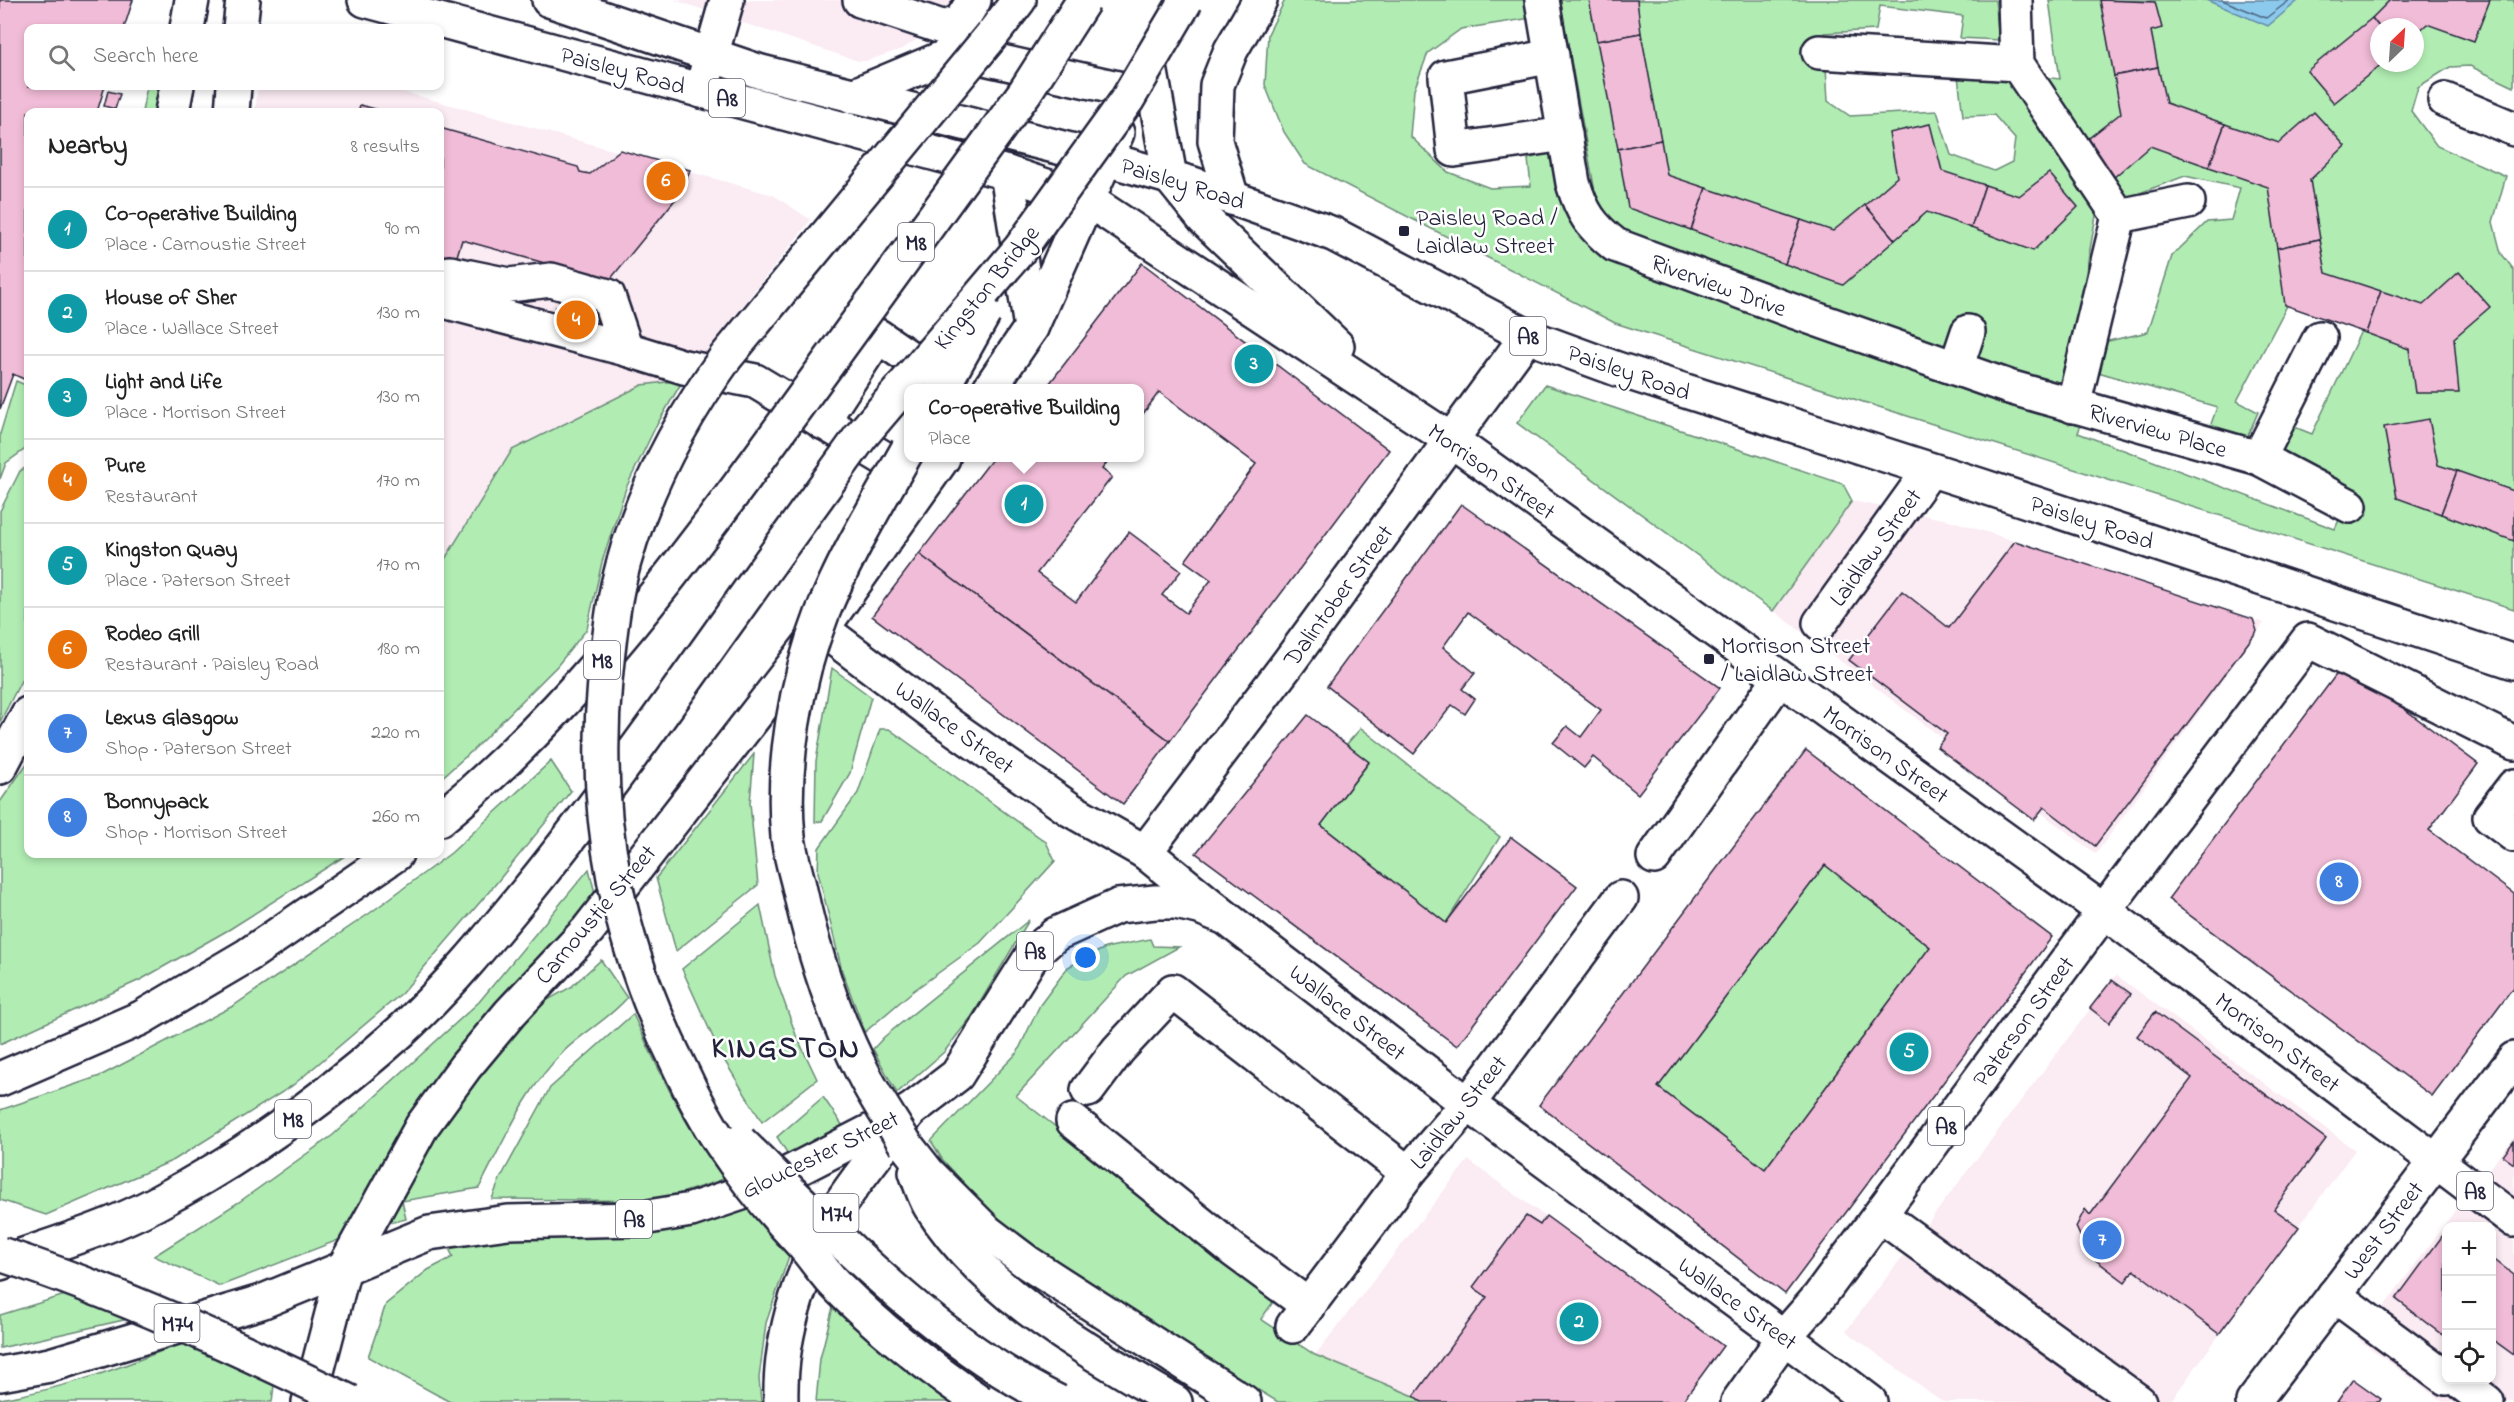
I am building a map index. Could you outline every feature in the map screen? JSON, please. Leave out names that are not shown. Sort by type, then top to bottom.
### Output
[{"type":"main road","points":[[188,24],[192,0]]},
{"type":"main road","points":[[240,24],[243,0]]},
{"type":"main road","name":"Paisley Road","points":[[365,0],[1007,173],[1088,200]]},
{"type":"main road","name":"Paisley Road","points":[[549,0],[761,72],[1170,177],[1333,234],[1527,336],[1649,380],[2514,662]]},
{"type":"main road","points":[[701,91],[727,0]]},
{"type":"main road","points":[[860,0],[945,28],[961,21],[974,0]]},
{"type":"main road","points":[[980,1402],[915,1356],[836,1286],[747,1178],[720,1141],[693,1096],[667,1042],[633,958],[623,923],[608,837],[602,763],[602,719],[610,634],[619,585],[630,546],[662,464],[701,392],[726,357],[963,72],[1019,0]]},
{"type":"main road","name":"M8","points":[[444,816],[480,786],[587,678],[681,563],[1024,92],[1084,0]]},
{"type":"main road","points":[[993,384],[1031,328],[1177,0]]},
{"type":"main road","name":"Kingston Bridge","points":[[905,384],[1020,249],[1127,100],[1186,0]]},
{"type":"main road","points":[[1232,198],[1215,141],[1216,84],[1231,50],[1260,0]]},
{"type":"main road","name":"Riverview Drive","points":[[1542,0],[1574,183],[1581,208],[1596,229],[1615,245],[1661,264],[1956,368],[2073,406]]},
{"type":"main road","points":[[2015,0],[2017,64],[2119,216],[2188,202]]},
{"type":"main road","points":[[852,96],[957,52],[1143,79]]},
{"type":"main road","points":[[1819,52],[2017,64]]},
{"type":"main road","points":[[1552,56],[1446,77],[1454,150],[1565,134]]},
{"type":"main road","points":[[1143,79],[1170,177],[1204,219],[1404,409]]},
{"type":"main road","points":[[173,108],[176,90]]},
{"type":"main road","points":[[232,108],[234,90]]},
{"type":"main road","points":[[2445,100],[2514,129]]},
{"type":"main road","points":[[1007,173],[1031,328]]},
{"type":"main road","name":"Morrison Street","points":[[1088,200],[1451,440],[2104,911],[2436,1161]]},
{"type":"main road","name":"Riverview Place","points":[[2119,216],[2073,406],[2259,458],[2350,506]]},
{"type":"main road","points":[[944,384],[1020,249]]},
{"type":"main road","points":[[444,279],[450,273],[509,285],[551,280],[608,296],[627,349]]},
{"type":"main road","points":[[501,317],[555,297],[614,315]]},
{"type":"main road","points":[[444,301],[627,349],[684,367],[755,381],[822,422],[904,457]]},
{"type":"main road","points":[[1956,368],[1968,332]]},
{"type":"main road","points":[[822,422],[878,336],[949,384]]},
{"type":"main road","name":"Dalintober Street","points":[[1145,852],[1289,662],[1527,336]]},
{"type":"main road","name":"Riverview Place","points":[[2259,458],[2320,338]]},
{"type":"main road","name":"Kingston Bridge","points":[[0,1263],[90,1233],[153,1205],[215,1171],[312,1105],[401,1031],[459,972],[563,846],[861,436],[904,385]]},
{"type":"main road","points":[[904,458],[841,570],[821,615],[803,674],[793,721],[787,803],[788,839],[809,930],[828,993],[864,1075],[906,1145],[928,1173],[995,1238],[1028,1263],[1244,1402]]},
{"type":"main road","points":[[915,462],[934,470]]},
{"type":"main road","name":"Carnoustie Street","points":[[309,1402],[344,1268],[422,1126],[465,1067],[543,977],[588,930],[822,629],[934,470]]},
{"type":"main road","name":"Laidlaw Street","points":[[1820,624],[1930,470]]},
{"type":"main road","name":"Wallace Street","points":[[822,629],[948,724],[1071,810],[1145,852],[1226,918],[1468,1104],[1870,1402]]},
{"type":"main road","name":"Paterson Street","points":[[1738,1402],[1784,1337],[1819,1297],[2104,911],[2308,640],[2514,743]]},
{"type":"main road","points":[[1654,857],[1780,678]]},
{"type":"main road","points":[[0,767],[24,722]]},
{"type":"main road","points":[[2514,786],[2490,817],[2514,835]]},
{"type":"main road","points":[[0,1079],[141,1018],[248,955],[390,858]]},
{"type":"main road","name":"Laidlaw Street","points":[[1072,1121],[1233,1250],[1301,1316],[1408,1173],[1468,1104],[1621,898]]},
{"type":"main road","name":"A8","points":[[910,1111],[957,1075],[1033,954],[1056,934],[1118,906],[1146,903],[1175,903],[1199,907],[1226,918]]},
{"type":"main road","points":[[1088,1090],[1118,1050],[1173,992],[1408,1173]]},
{"type":"main road","name":"West Street","points":[[2253,1402],[2514,1059]]},
{"type":"main road","points":[[693,1096],[892,1288],[971,1350],[1058,1402]]},
{"type":"main road","name":"Gloucester Street","points":[[0,1374],[50,1365],[261,1302],[429,1233],[508,1222],[636,1219],[691,1210],[766,1185],[910,1111]]},
{"type":"main road","name":"M74","points":[[781,1402],[787,1327],[806,1269],[841,1203],[910,1111]]},
{"type":"main road","points":[[906,1145],[929,1204],[963,1248],[996,1283],[1028,1308],[1175,1402]]},
{"type":"main road","name":"A8","points":[[2436,1161],[2514,1220]]},
{"type":"main road","points":[[1880,1215],[2139,1402]]},
{"type":"main road","name":"M74","points":[[0,1254],[73,1280],[210,1336],[350,1402]]},
{"type":"main road","points":[[2334,1295],[2465,1388]]},
{"type":"shaded area","points":[[674,0],[978,0],[902,49],[866,61],[858,61]]},
{"type":"shaded area","points":[[258,90],[397,90],[773,195],[811,220],[683,380],[512,450],[444,560],[444,108],[255,108]]},
{"type":"shaded area","points":[[1852,501],[1953,521],[2264,623],[2096,854],[1774,611]]},
{"type":"shaded area","points":[[2116,975],[2355,1150],[2170,1402],[1943,1402],[1846,1331]]},
{"type":"shaded area","points":[[2514,1138],[2514,1402],[2443,1402],[2359,1340],[2442,1228],[2442,1384],[2496,1384],[2496,1222],[2447,1222]]},
{"type":"shaded area","points":[[1468,1160],[1723,1346],[1682,1402],[1422,1402],[1414,1396],[1315,1355]]},
{"type":"green space","points":[[1285,0],[1536,0],[1538,17],[1461,29],[1428,53],[1414,90],[1410,136],[1448,172],[1490,188],[1531,186],[1528,159],[1558,150],[1583,231],[1623,236],[1599,214],[1560,0],[1995,0],[1999,40],[1960,38],[1963,16],[1880,6],[1876,30],[1824,33],[1828,101],[1850,116],[1937,111],[1951,155],[1994,171],[2012,162],[2015,139],[1994,115],[1963,116],[1957,68],[2060,79],[2049,0],[2514,0],[2514,87],[2470,66],[2450,67],[2418,87],[2411,111],[2437,146],[2506,176],[2493,222],[2501,253],[2514,270],[2514,609],[1615,323],[1305,164],[1284,132],[1265,85],[1268,34]],"holes":[[[2185,176],[2240,188],[2231,220],[2207,222],[2172,256],[2148,332],[2104,342],[2075,334],[2098,204],[2137,194]],[[2290,300],[2361,331],[2312,434],[2287,424],[2271,453],[2351,492],[2335,529],[2078,433],[2098,372],[2217,407],[2210,427],[2247,438],[2258,412],[2237,401]]]},
{"type":"green space","points":[[146,90],[160,90],[157,108],[143,108]]},
{"type":"green space","points":[[683,380],[655,428],[626,488],[602,562],[587,629],[557,666],[472,751],[444,776],[444,560],[512,450],[642,385]]},
{"type":"green space","points":[[16,381],[24,384],[24,450],[6,463],[0,479],[0,434]]},
{"type":"green space","points":[[1545,385],[1843,484],[1852,501],[1773,611],[1517,423]]},
{"type":"green space","points":[[24,468],[24,675],[0,722],[0,511],[20,471]]},
{"type":"green space","points":[[832,668],[871,697],[850,773],[822,821],[815,822],[816,761]]},
{"type":"green space","points":[[1361,728],[1500,837],[1446,923],[1321,825],[1369,763],[1346,745]]},
{"type":"green space","points":[[880,729],[889,729],[1046,842],[1055,861],[980,943],[913,991],[865,1032],[842,971],[818,872],[819,848],[858,793]]},
{"type":"green space","points":[[754,754],[750,803],[758,885],[676,951],[656,878]]},
{"type":"green space","points":[[551,761],[571,791],[494,886],[402,993],[292,1086],[174,1160],[46,1215],[0,1200],[0,1110],[100,1076],[233,1006],[370,913],[451,853]]},
{"type":"green space","points":[[24,768],[24,858],[342,858],[230,929],[142,979],[0,1044],[0,802]]},
{"type":"green space","points":[[1825,865],[1930,947],[1765,1169],[1658,1087]]},
{"type":"green space","points":[[589,869],[595,893],[487,1023],[341,1239],[220,1286],[154,1256],[239,1202],[333,1135],[479,1002]]},
{"type":"green space","points":[[760,905],[775,976],[796,1035],[817,1079],[762,1122],[721,1055],[682,969]]},
{"type":"green space","points":[[1029,920],[972,1016],[944,1052],[897,1093],[873,1049],[884,1037]]},
{"type":"green space","points":[[1150,939],[1153,946],[1179,947],[1126,976],[1016,1096],[1276,1298],[1261,1319],[1315,1355],[1414,1396],[1422,1402],[1278,1402],[1049,1263],[992,1214],[942,1159],[931,1141],[1017,1053],[1040,1005],[1068,967],[1105,948]]},
{"type":"green space","points":[[601,960],[627,998],[563,1052],[537,1083],[516,1117],[479,1188],[402,1201],[406,1219],[385,1224],[430,1141],[469,1083],[537,1006],[571,987]]},
{"type":"green space","points":[[633,1014],[674,1099],[697,1140],[724,1179],[657,1201],[492,1199],[500,1179],[550,1088]]},
{"type":"green space","points":[[823,1097],[845,1129],[791,1159],[777,1137]]},
{"type":"green space","points":[[745,1202],[789,1256],[766,1323],[759,1378],[761,1402],[450,1402],[368,1357],[386,1304],[428,1270],[453,1257],[447,1244],[498,1234],[610,1236],[656,1233],[718,1214]]},
{"type":"green space","points":[[65,1295],[128,1319],[0,1348],[0,1315]]},
{"type":"green space","points":[[834,1303],[966,1402],[816,1402],[820,1359]]},
{"type":"green space","points":[[183,1342],[274,1385],[272,1402],[0,1402],[0,1399],[24,1395],[93,1376]]},
{"type":"water","points":[[2206,0],[2299,0],[2268,26]]},
{"type":"building","points":[[0,0],[133,0],[125,24],[24,24],[24,90],[104,90],[98,108],[24,108],[24,379],[13,374],[0,409]]},
{"type":"building","points":[[1589,0],[1637,0],[1641,33],[1597,41]]},
{"type":"building","points":[[2100,0],[2155,2],[2162,28],[2151,31],[2158,67],[2114,76]]},
{"type":"building","points":[[2390,0],[2490,0],[2474,41],[2427,24],[2424,27],[2424,18],[2372,18]]},
{"type":"building","points":[[2370,20],[2370,72],[2372,72],[2334,103],[2307,71]]},
{"type":"building","points":[[1641,33],[1661,140],[1618,149],[1597,41]]},
{"type":"building","points":[[2158,67],[2166,103],[2225,124],[2209,167],[2150,146],[2112,179],[2084,142],[2121,113],[2114,76]]},
{"type":"building","points":[[108,91],[120,94],[115,108],[104,106]]},
{"type":"building","points":[[2314,112],[2345,146],[2310,180],[2320,239],[2277,248],[2268,187],[2209,167],[2225,124],[2279,143]]},
{"type":"building","points":[[1930,124],[1942,171],[1985,185],[1971,228],[1927,212],[1895,240],[1865,205],[1897,177],[1889,133]]},
{"type":"building","points":[[444,129],[578,167],[580,172],[590,174],[620,150],[690,170],[682,191],[609,281],[462,240],[456,259],[444,255]]},
{"type":"building","points":[[1661,140],[1667,175],[1706,188],[1691,230],[1628,208],[1618,149]]},
{"type":"building","points":[[2049,173],[2078,207],[2033,251],[1971,228],[1985,185],[2019,196]]},
{"type":"building","points":[[1706,188],[1801,220],[1785,264],[1691,230]]},
{"type":"building","points":[[1865,205],[1895,240],[1843,285],[1785,264],[1801,220],[1833,231]]},
{"type":"building","points":[[2320,239],[2326,273],[2381,291],[2366,333],[2285,305],[2277,248]]},
{"type":"building","points":[[1142,263],[1389,450],[1170,741],[919,554],[990,462],[1107,462],[1102,469],[1112,477],[1037,573],[1076,602],[1129,532],[1181,571],[1162,595],[1186,613],[1211,580],[1185,561],[1256,464],[1159,392],[1144,413],[1144,384],[1049,384]]},
{"type":"building","points":[[2459,272],[2490,307],[2454,338],[2459,393],[2415,393],[2409,349],[2366,333],[2381,291],[2423,305]]},
{"type":"building","points":[[556,307],[599,321],[595,332],[553,319]]},
{"type":"building","points":[[2429,419],[2438,465],[2457,471],[2441,514],[2397,498],[2384,427]]},
{"type":"building","points":[[2457,471],[2514,491],[2514,541],[2441,514]]},
{"type":"building","points":[[1461,504],[1720,688],[1638,794],[1593,757],[1584,768],[1553,743],[1567,726],[1581,737],[1601,710],[1468,612],[1443,647],[1475,673],[1462,689],[1475,699],[1465,714],[1452,705],[1414,754],[1327,686]]},
{"type":"building","points":[[2015,541],[2253,619],[2257,631],[2095,846],[2044,807],[2034,820],[1937,747],[1947,734],[1849,660],[1902,591],[1949,628]]},
{"type":"building","points":[[919,554],[1170,741],[1123,804],[872,616]]},
{"type":"building","points":[[2344,664],[2478,764],[2429,830],[2514,894],[2514,986],[2432,1096],[2168,899]]},
{"type":"building","points":[[1308,715],[1369,762],[1321,825],[1446,923],[1511,837],[1577,886],[1457,1046],[1196,853]]},
{"type":"building","points":[[1806,750],[2052,937],[1785,1294],[1539,1105]],"holes":[[[1825,865],[1930,947],[1765,1169],[1658,1087]]]},
{"type":"building","points":[[2112,980],[2131,994],[2109,1023],[2090,1008]]},
{"type":"building","points":[[2155,1012],[2326,1139],[2274,1209],[2299,1227],[2219,1334],[2134,1270],[2125,1282],[2089,1255],[2076,1227],[2085,1209],[2090,1215],[2192,1078],[2137,1036]]},
{"type":"building","points":[[2514,1141],[2514,1164],[2503,1156]]},
{"type":"building","points":[[1526,1216],[1540,1225],[1546,1216],[1723,1346],[1682,1402],[1422,1402],[1414,1396],[1487,1297],[1473,1287]]},
{"type":"building","points":[[2442,1236],[2442,1334],[2396,1299]]},
{"type":"building","points":[[2496,1261],[2514,1275],[2514,1355],[2496,1342]]},
{"type":"building","points":[[2353,1379],[2381,1399],[2379,1402],[2337,1402]]},
{"type":"place","name":"Rodeo Grill","points":[[666,181]]},
{"type":"place","name":"Paisley Road / Laidlaw Street","points":[[1404,231]]},
{"type":"place","name":"Pure","points":[[576,320]]},
{"type":"place","name":"Light and Life","points":[[1254,364]]},
{"type":"place","name":"Co-operative Building","points":[[1024,504]]},
{"type":"place","name":"Morrison Street / Laidlaw Street","points":[[1709,659]]},
{"type":"place","name":"Bonnypack","points":[[2339,882]]},
{"type":"place","name":"Kingston Quay","points":[[1909,1052]]},
{"type":"place","name":"Lexus Glasgow","points":[[2102,1240]]},
{"type":"place","name":"House of Sher","points":[[1579,1322]]},
{"type":"district","name":"KINGSTON","points":[[786,1047]]}]
